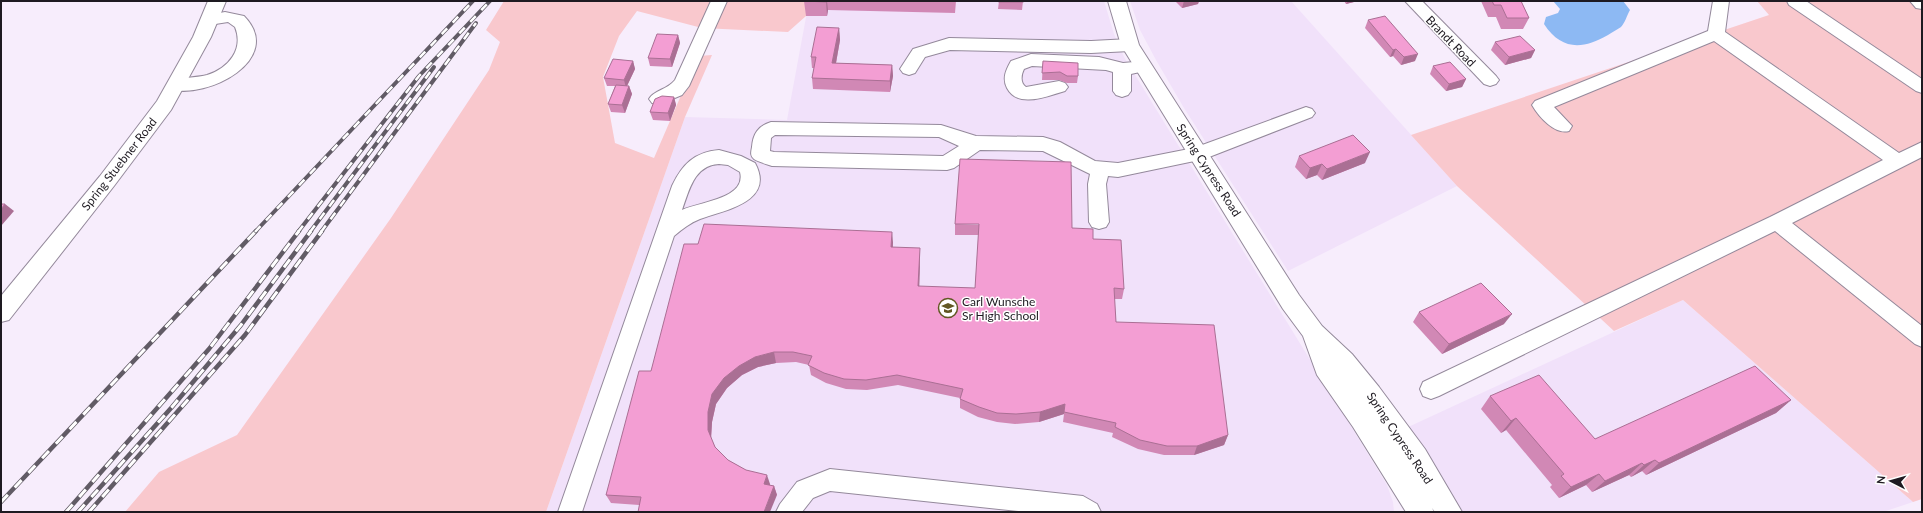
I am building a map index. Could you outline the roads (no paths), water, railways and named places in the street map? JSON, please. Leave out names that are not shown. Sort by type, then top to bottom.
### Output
[{"type":"main road","name":"Spring Stuebner Road","points":[[1,314],[107,181],[164,104],[202,37],[217,1]]},
{"type":"main road","name":"Spring Cypress Road","points":[[1117,1],[1130,45],[1197,154],[1292,302],[1314,333],[1344,361],[1370,394],[1416,457],[1449,512]]},
{"type":"main road","name":"Spring Cypress Road","points":[[1314,333],[1325,368],[1362,419],[1412,505]]},
{"type":"street","points":[[658,99],[676,92],[683,82],[719,1]]},
{"type":"street","name":"Brandt Road","points":[[1413,1],[1490,80]]},
{"type":"street","points":[[1716,34],[1721,1]]},
{"type":"street","points":[[1795,1],[1922,86]]},
{"type":"street","points":[[1918,1],[1922,4]]},
{"type":"street","points":[[176,85],[203,82],[227,72],[236,65],[244,54],[246,34],[242,24],[234,18],[229,17],[209,20]]},
{"type":"street","points":[[1563,126],[1541,105],[1716,34]]},
{"type":"street","points":[[1716,34],[1899,162]]},
{"type":"street","points":[[909,69],[918,53],[949,44],[1091,47],[1130,45]]},
{"type":"street","points":[[1059,87],[1033,94],[1021,93],[1017,90],[1013,74],[1017,66],[1031,60],[1099,63],[1108,64],[1122,69],[1143,66]]},
{"type":"street","points":[[1122,69],[1122,91]]},
{"type":"street","points":[[976,143],[947,163],[772,159],[760,154],[762,136],[771,128],[941,131],[962,140],[976,143],[1044,144],[1054,147],[1092,168],[1118,170],[1197,154],[1306,112]]},
{"type":"street","points":[[1431,390],[1922,150]]},
{"type":"street","points":[[570,512],[684,179],[696,165],[713,157],[727,157],[748,168],[750,180],[740,197],[678,221],[666,232]]},
{"type":"street","points":[[1099,222],[1097,184],[1100,169]]},
{"type":"street","points":[[1777,222],[1922,338]]},
{"type":"street","points":[[788,512],[805,490],[830,480],[1023,507],[1083,507],[1089,512]]},
{"type":"water","points":[[1553,1],[1623,1],[1630,10],[1624,23],[1618,29],[1598,40],[1581,45],[1573,45],[1558,39],[1544,24],[1546,17],[1558,13],[1560,9]]},
{"type":"railway","points":[[255,232],[473,1]]},
{"type":"railway","points":[[298,232],[419,76],[490,1]]},
{"type":"railway","points":[[321,232],[476,23]]},
{"type":"railway","points":[[310,232],[434,67]]},
{"type":"railway","points":[[1,502],[256,231]]},
{"type":"railway","points":[[66,512],[209,349],[299,231]]},
{"type":"railway","points":[[78,512],[172,407],[241,325],[311,231]]},
{"type":"railway","points":[[89,512],[245,335],[322,231]]},
{"type":"place","name":"Carl Wunsche Sr High School","points":[[948,308]]}]
